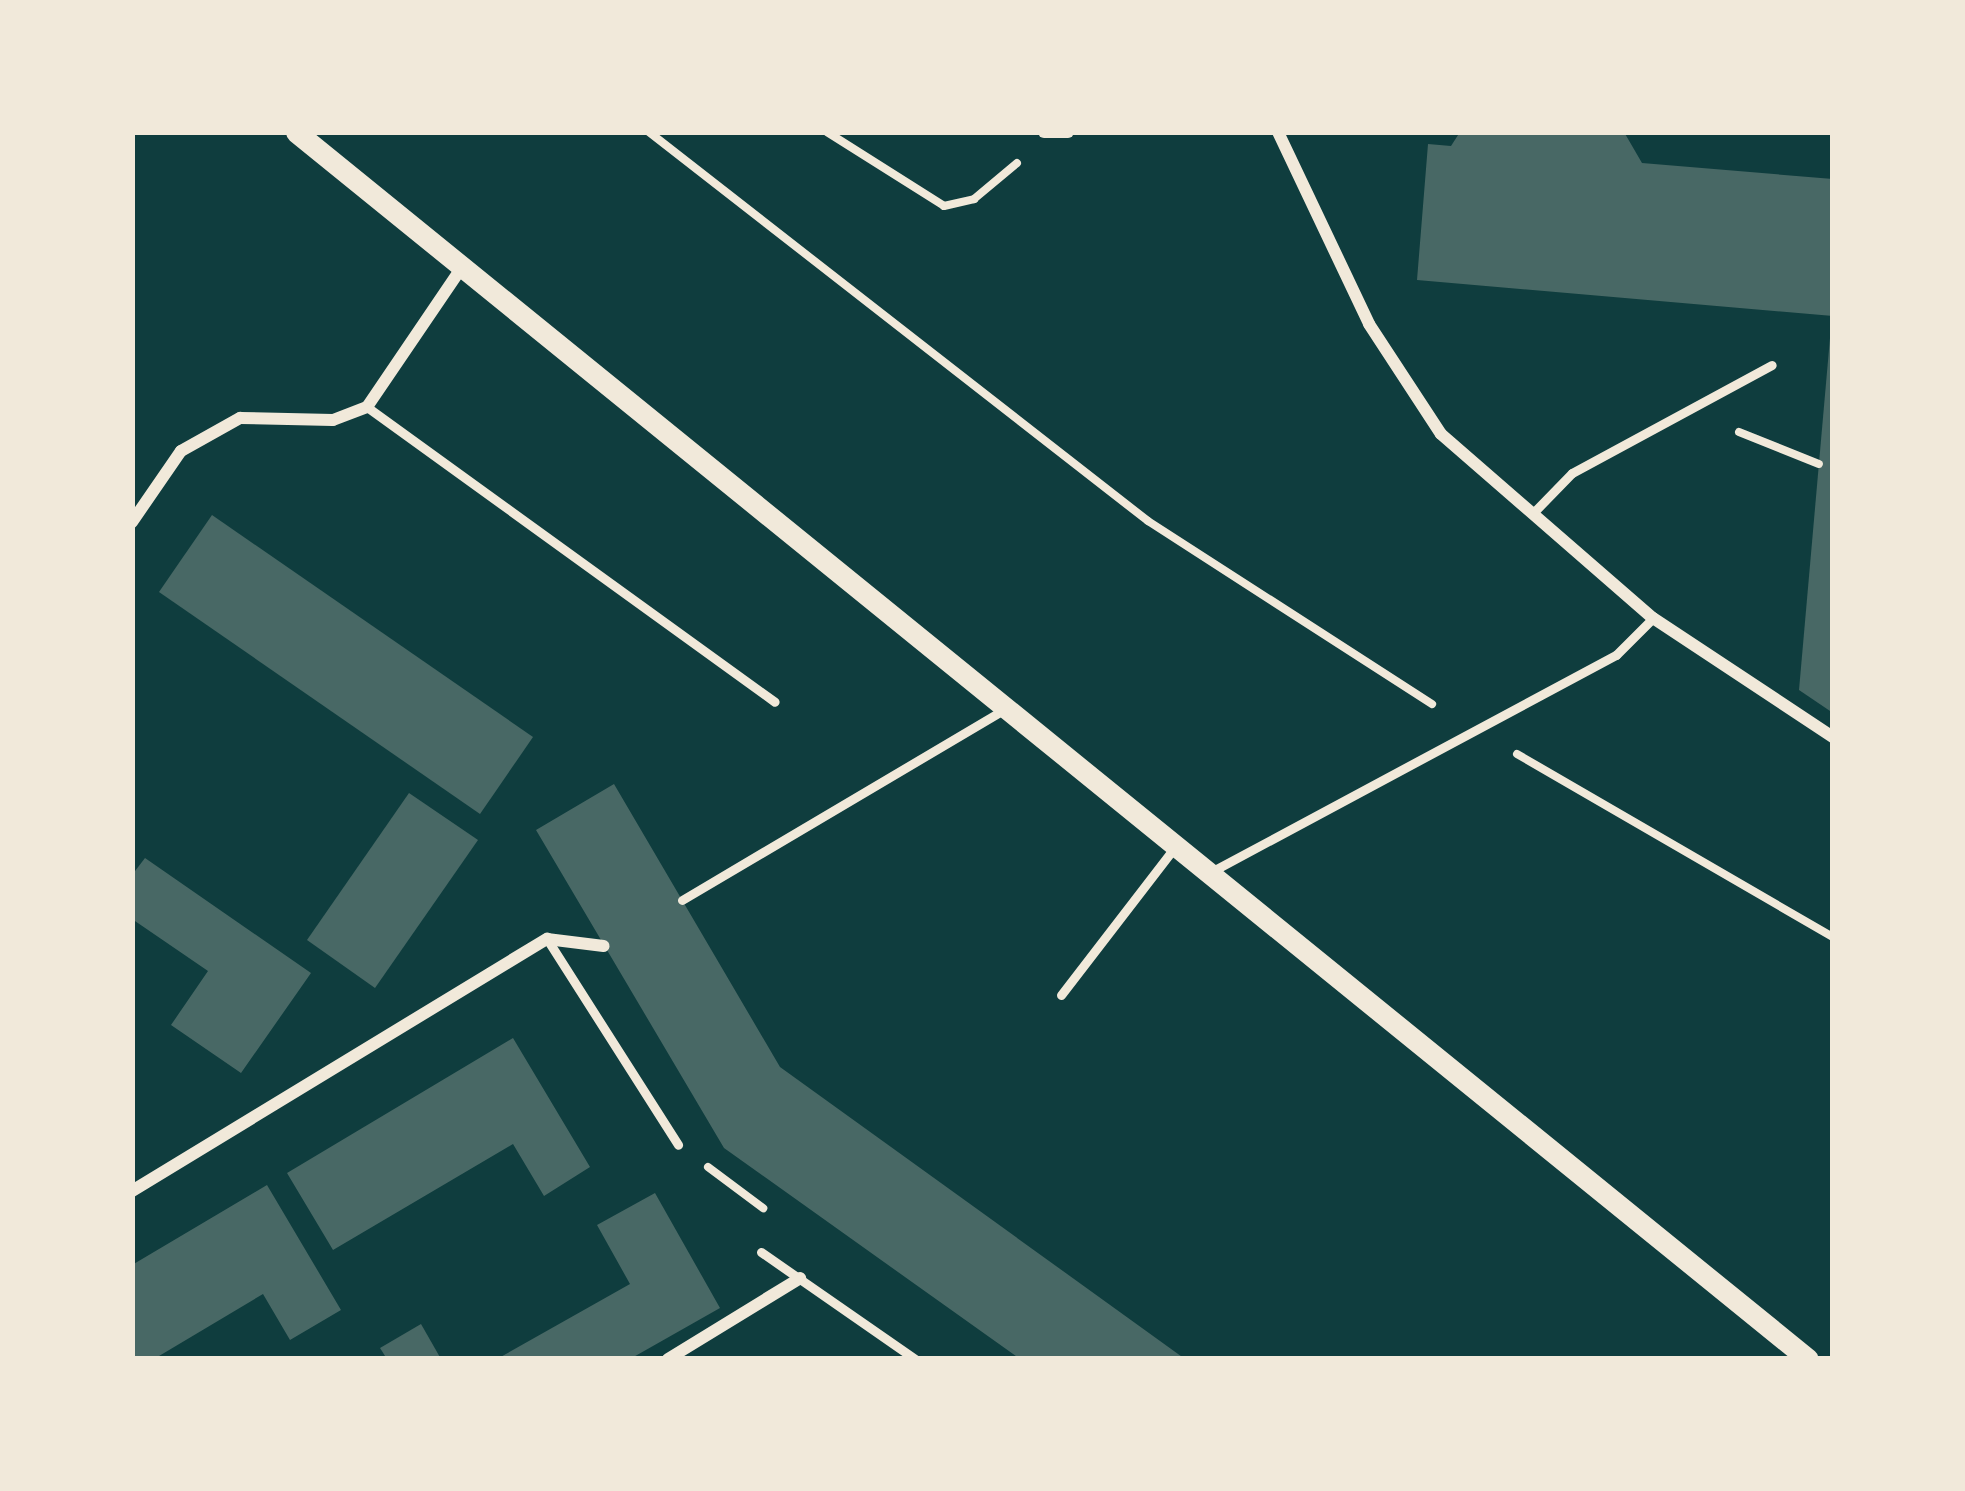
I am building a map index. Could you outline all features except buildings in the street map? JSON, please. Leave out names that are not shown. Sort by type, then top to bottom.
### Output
[{"type":"street","points":[[296,132],[1808,1359]]},
{"type":"street","points":[[1048,134],[1068,132]]},
{"type":"street","points":[[1277,132],[1405,386],[1441,434],[1653,618],[1833,737]]},
{"type":"street","points":[[132,522],[181,451],[240,418],[333,420],[367,407],[462,267]]},
{"type":"street","points":[[132,1191],[547,940],[604,946]]},
{"type":"street","points":[[668,1359],[800,1278]]},
{"type":"lane","points":[[1532,514],[1572,473],[1772,364]]},
{"type":"lane","points":[[367,407],[775,702]]},
{"type":"lane","points":[[1209,873],[1616,655],[1653,618]]},
{"type":"lane","points":[[682,900],[1006,708]]},
{"type":"lane","points":[[1060,995],[1175,846]]},
{"type":"lane","points":[[547,940],[677,1145]]},
{"type":"lane","points":[[761,1252],[915,1359]]},
{"type":"path","points":[[649,132],[1148,521],[1439,709]]},
{"type":"path","points":[[826,132],[944,206],[974,199],[1048,134]]},
{"type":"path","points":[[1688,411],[1819,464]]},
{"type":"path","points":[[1501,745],[1833,937]]},
{"type":"path","points":[[677,1145],[783,1222],[761,1252]]}]
